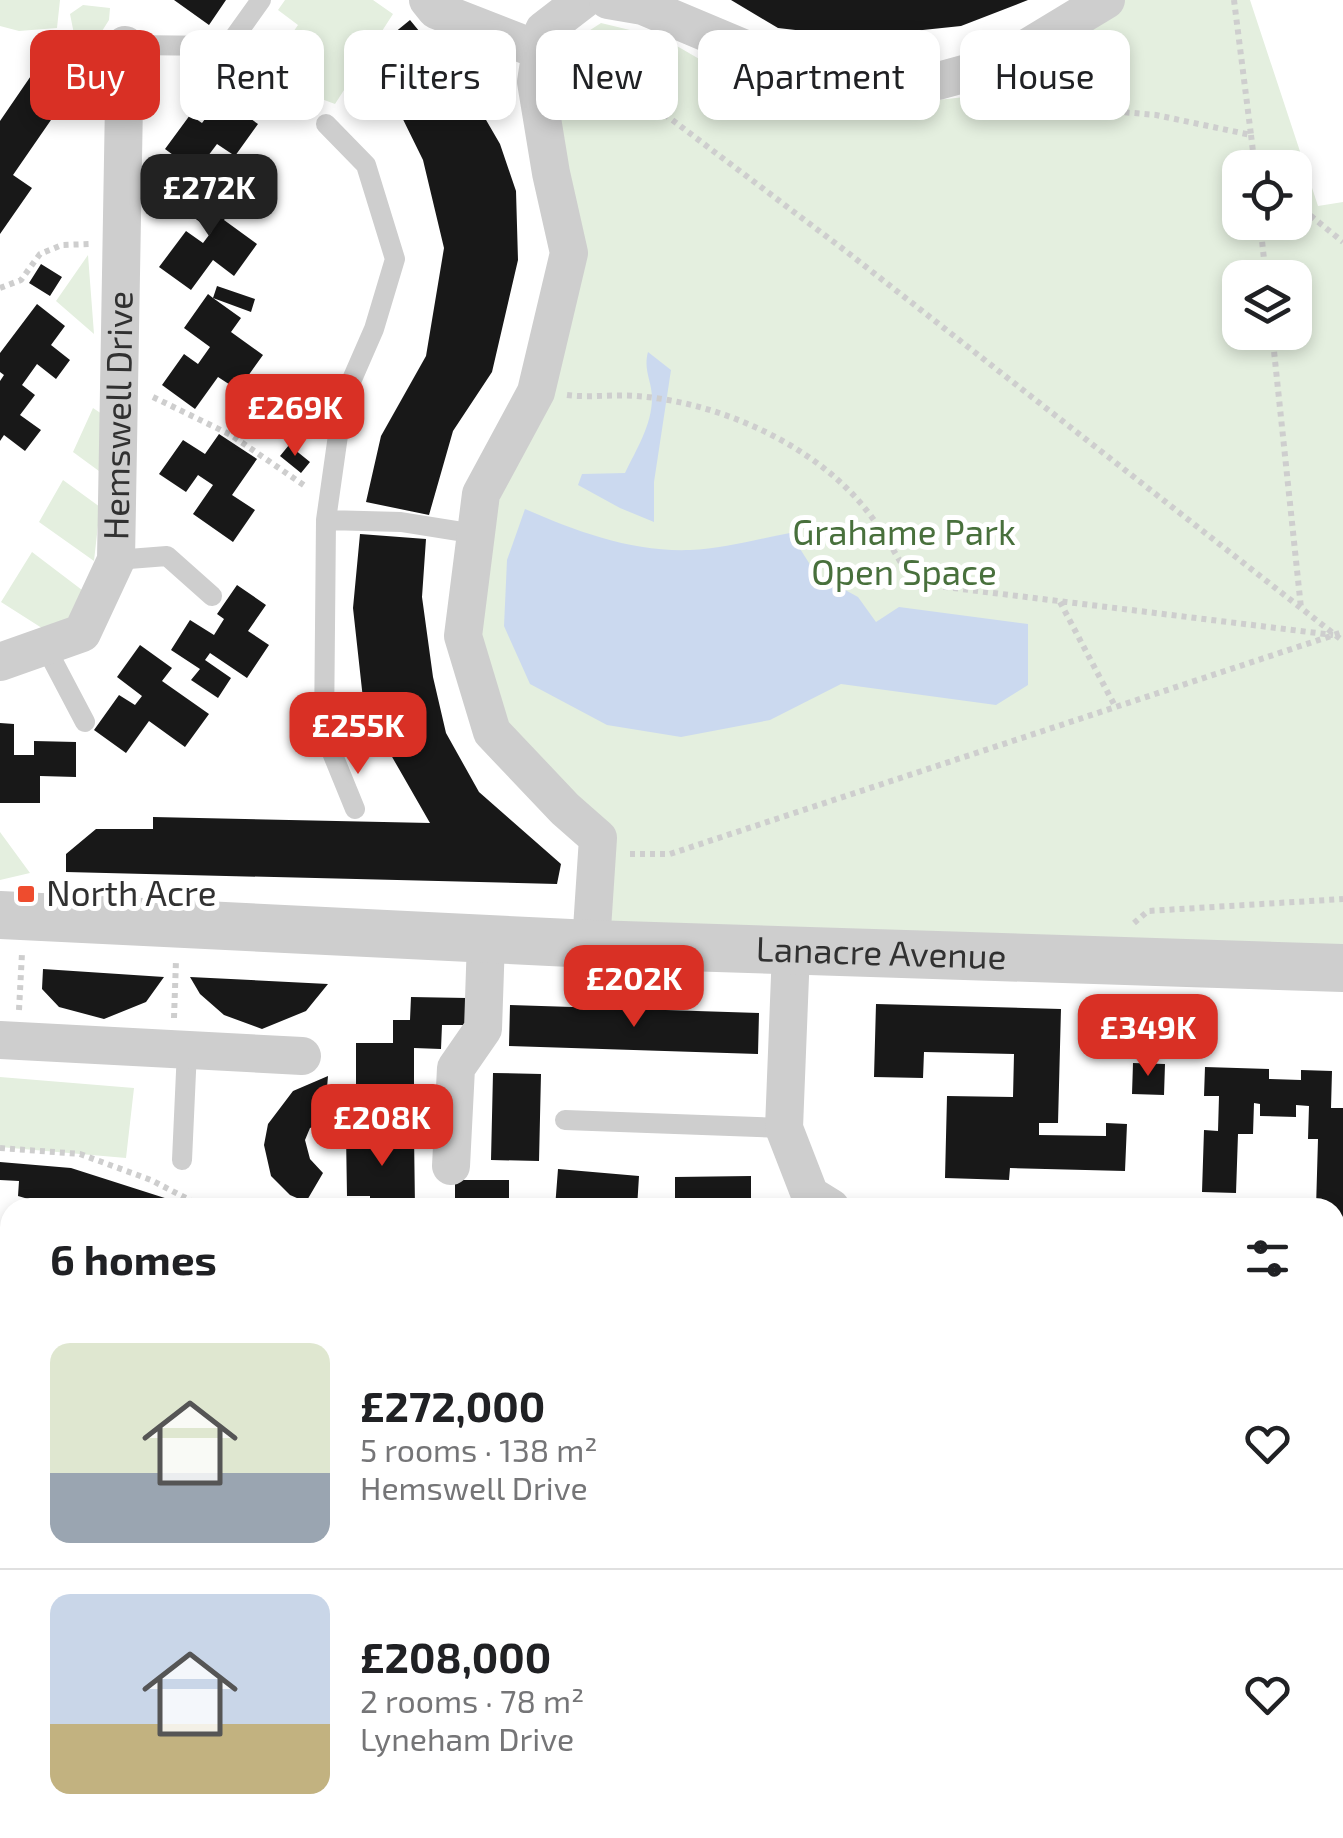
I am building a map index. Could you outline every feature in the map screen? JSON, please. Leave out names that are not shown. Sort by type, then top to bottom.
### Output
[{"type":"street","points":[[428,0],[436,10],[536,65]]},
{"type":"street","points":[[940,79],[1000,64],[1106,0]]},
{"type":"street","points":[[544,30],[595,6],[644,6],[700,30]]},
{"type":"street","name":"Hemswell Drive","points":[[0,662],[82,632],[116,560],[124,120]]},
{"type":"street","points":[[545,120],[551,172],[569,253],[536,392],[481,494],[462,636],[492,732],[598,838],[590,944]]},
{"type":"street","name":"Lanacre Avenue","points":[[12,916],[486,940],[1343,968]]},
{"type":"street","points":[[450,1166],[456,1068],[483,1029],[486,940]]},
{"type":"street","points":[[791,951],[784,1128],[810,1194],[816,1198]]},
{"type":"street","points":[[9,1041],[302,1056]]},
{"type":"lane","points":[[160,53],[228,46],[261,0]]},
{"type":"lane","points":[[326,124],[366,166],[395,259],[374,329],[344,400],[326,520],[324,733],[355,808]]},
{"type":"lane","points":[[326,520],[401,522],[476,534]]},
{"type":"lane","points":[[116,560],[167,556],[212,596]]},
{"type":"lane","points":[[45,646],[84,722]]},
{"type":"lane","points":[[180,1049],[182,1160]]},
{"type":"lane","points":[[565,1120],[784,1128]]},
{"type":"path","points":[[1234,0],[1253,150]]},
{"type":"path","points":[[595,6],[610,74],[847,252],[1301,608],[1339,633],[1343,641]]},
{"type":"path","points":[[940,84],[952,111],[1062,106],[1156,114],[1251,135]]},
{"type":"path","points":[[1312,216],[1343,242]]},
{"type":"path","points":[[0,288],[21,280],[40,254],[62,245],[122,242]]},
{"type":"path","points":[[1274,350],[1301,608]]},
{"type":"path","points":[[120,382],[246,444],[303,483],[326,520]]},
{"type":"path","points":[[582,397],[636,396],[694,406],[740,422],[808,456],[858,499],[912,583],[1339,633]]},
{"type":"path","points":[[1059,601],[1116,708]]},
{"type":"path","points":[[598,854],[670,854],[1339,633]]},
{"type":"path","points":[[1110,962],[1118,936],[1148,911],[1343,899]]},
{"type":"path","points":[[9,1041],[12,916]]},
{"type":"path","points":[[178,924],[180,1049]]},
{"type":"path","points":[[0,1148],[80,1154],[151,1180],[186,1198]]},
{"type":"green space","points":[[0,0],[60,0],[57,28],[19,31],[0,26]]},
{"type":"green space","points":[[285,0],[373,0],[393,14],[383,30],[344,30],[344,90],[335,104],[324,100],[324,30],[295,30],[298,25],[278,10]]},
{"type":"green space","name":"Grahame Park Open Space","points":[[1116,0],[1250,0],[1300,150],[1222,150],[1222,240],[1312,240],[1312,188],[1318,206],[1343,202],[1343,969],[594,943],[599,839],[497,736],[460,636],[571,251],[544,120],[678,120],[678,47],[698,58],[698,120],[940,120],[940,100],[960,98],[960,120],[1130,120],[1130,30],[1092,30]]},
{"type":"green space","points":[[83,5],[110,8],[103,30],[73,30],[70,14]]},
{"type":"green space","name":"Grahame Park Open Space","points":[[601,23],[630,30],[590,30]]},
{"type":"green space","points":[[88,255],[94,334],[56,301]]},
{"type":"green space","points":[[93,408],[102,414],[103,474],[73,452]]},
{"type":"green space","points":[[63,480],[100,507],[94,561],[39,522]]},
{"type":"green space","points":[[32,552],[82,590],[67,622],[45,630],[1,602]]},
{"type":"green space","points":[[0,832],[30,873],[0,880]]},
{"type":"green space","points":[[0,1077],[134,1088],[126,1158],[0,1147]]},
{"type":"water","points":[[648,352],[671,370],[654,482],[654,522],[578,485],[582,474],[625,473],[643,437],[651,408]]},
{"type":"water","points":[[525,509],[606,539],[668,550],[715,548],[790,533],[816,574],[858,597],[876,622],[899,607],[1028,624],[1028,685],[996,705],[841,684],[770,720],[681,737],[607,725],[530,684],[504,626],[507,560]]},
{"type":"building","points":[[174,0],[226,0],[209,25]]},
{"type":"building","points":[[731,0],[1028,0],[961,26],[923,30],[778,28]]},
{"type":"building","points":[[410,20],[418,30],[398,30]]},
{"type":"building","points":[[30,77],[30,120],[51,120],[13,175],[32,188],[0,234],[0,121]]},
{"type":"building","points":[[186,120],[252,120],[258,124],[235,156],[217,144],[196,172],[165,149]]},
{"type":"building","points":[[403,120],[486,120],[500,144],[516,191],[518,260],[492,372],[453,431],[429,515],[366,502],[381,436],[426,356],[444,248],[423,160]]},
{"type":"building","points":[[209,179],[238,201],[224,220],[257,244],[234,276],[213,260],[191,290],[159,267],[186,231],[203,243],[212,231],[185,211]]},
{"type":"building","points":[[41,264],[62,277],[50,296],[29,283]]},
{"type":"building","points":[[217,286],[255,299],[251,312],[213,298]]},
{"type":"building","points":[[208,294],[241,318],[231,332],[263,355],[238,390],[218,377],[195,409],[162,385],[184,354],[198,364],[210,347],[184,328]]},
{"type":"building","points":[[37,304],[65,326],[51,345],[70,360],[56,379],[37,364],[22,385],[35,395],[20,415],[41,430],[25,451],[4,435],[0,441],[0,381],[4,375],[0,372],[0,353]]},
{"type":"building","points":[[219,434],[257,459],[232,495],[255,510],[233,542],[193,514],[213,485],[198,475],[186,492],[159,474],[183,440],[205,454]]},
{"type":"building","points":[[289,445],[310,462],[301,473],[280,456]]},
{"type":"building","points":[[360,534],[426,539],[422,597],[433,677],[446,733],[479,792],[561,864],[557,884],[66,872],[66,854],[96,829],[153,829],[153,817],[430,823],[364,708],[353,608]]},
{"type":"building","points":[[237,585],[266,605],[248,631],[269,645],[247,678],[210,653],[205,660],[231,678],[218,698],[191,680],[200,669],[171,650],[190,620],[214,635],[224,619],[217,614]]},
{"type":"building","points":[[140,645],[172,668],[162,681],[209,714],[185,747],[149,721],[126,753],[94,730],[119,695],[135,705],[142,696],[117,677]]},
{"type":"building","points":[[0,723],[14,724],[14,755],[34,755],[34,741],[76,742],[76,777],[40,776],[40,803],[0,803]]},
{"type":"building","points":[[43,969],[164,977],[146,1002],[104,1019],[59,1007],[42,989]]},
{"type":"building","points":[[190,977],[328,984],[306,1011],[262,1029],[224,1015],[200,994]]},
{"type":"building","points":[[411,997],[467,998],[467,1025],[442,1025],[441,1049],[414,1048],[414,1125],[363,1124],[363,1109],[345,1109],[345,1094],[356,1094],[356,1043],[393,1043],[393,1020],[410,1020]]},
{"type":"building","points":[[876,1004],[1061,1009],[1058,1123],[1039,1123],[1039,1135],[1106,1136],[1106,1123],[1127,1124],[1125,1171],[1010,1168],[1009,1180],[945,1178],[947,1096],[1013,1097],[1014,1054],[924,1052],[923,1078],[874,1077]]},
{"type":"building","points":[[510,1005],[759,1013],[758,1054],[509,1046]]},
{"type":"building","points":[[1133,1063],[1165,1064],[1164,1095],[1132,1094]]},
{"type":"building","points":[[1205,1067],[1269,1069],[1269,1079],[1301,1080],[1301,1070],[1332,1071],[1331,1108],[1343,1108],[1343,1198],[1316,1198],[1318,1139],[1308,1139],[1309,1106],[1296,1105],[1296,1117],[1260,1116],[1260,1104],[1254,1103],[1253,1134],[1238,1134],[1236,1193],[1202,1192],[1204,1130],[1218,1131],[1219,1096],[1204,1096]]},
{"type":"building","points":[[493,1073],[541,1074],[539,1161],[491,1160]]},
{"type":"building","points":[[328,1076],[324,1123],[310,1128],[305,1140],[310,1159],[323,1173],[308,1198],[290,1195],[271,1176],[264,1145],[268,1124],[293,1091]]},
{"type":"building","points":[[346,1134],[414,1134],[415,1198],[347,1196]]},
{"type":"building","points":[[0,1162],[71,1168],[165,1198],[25,1198],[18,1196],[19,1181],[0,1180]]},
{"type":"building","points":[[558,1169],[639,1176],[638,1198],[556,1198]]},
{"type":"building","points":[[751,1176],[751,1198],[675,1198],[675,1177]]},
{"type":"building","points":[[455,1180],[509,1180],[509,1198],[455,1198]]},
{"type":"place","name":"North Acre","points":[[26,894]]}]
